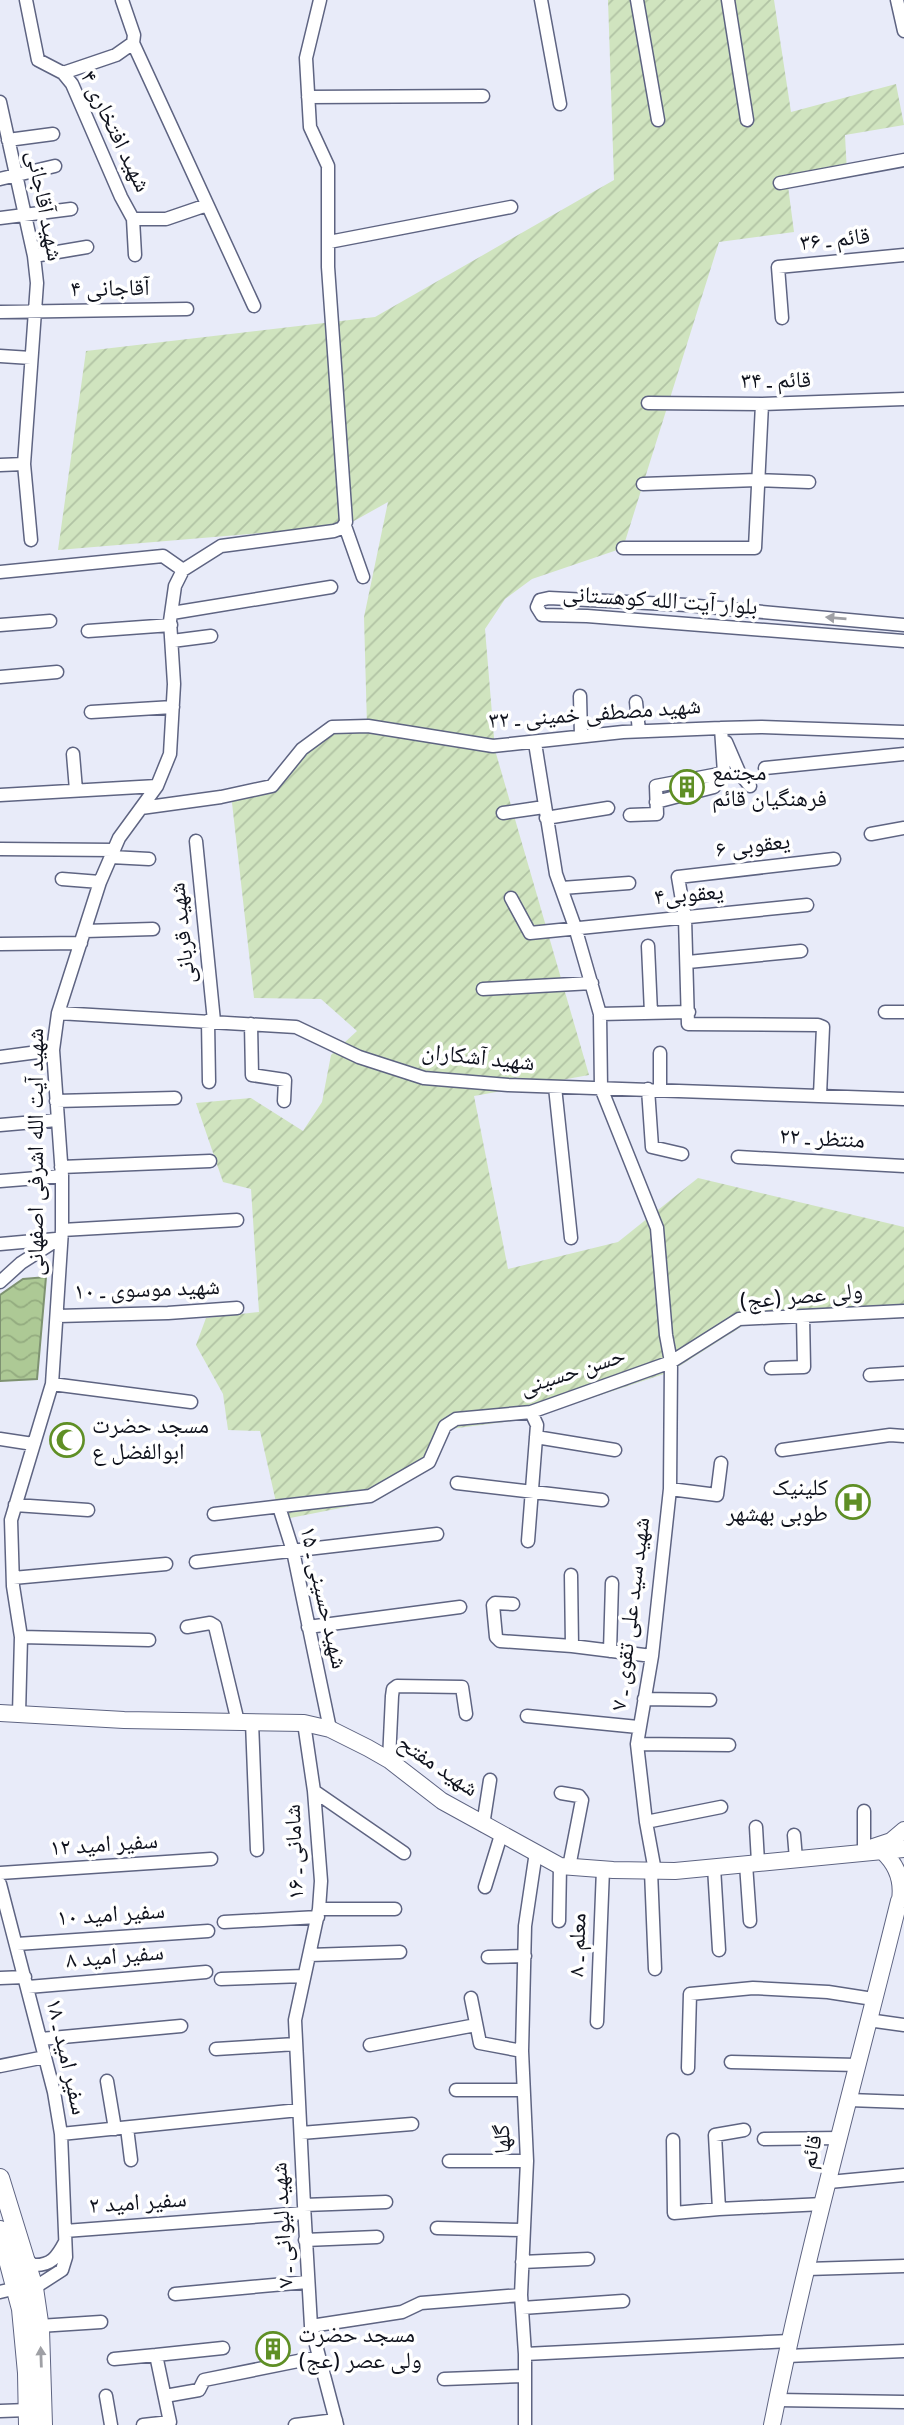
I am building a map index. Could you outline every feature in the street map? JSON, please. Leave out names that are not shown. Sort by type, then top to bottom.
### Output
[{"type":"main road","points":[[0,2178],[24,2340],[28,2417]]},
{"type":"main road","points":[[5,2224],[24,2257],[17,2289],[39,2326],[43,2425]]},
{"type":"street","name":"شهید افتخاری ۴","points":[[26,0],[38,60],[63,73],[72,84],[133,219],[135,255]]},
{"type":"street","points":[[122,0],[134,35],[133,43],[254,306]]},
{"type":"street","points":[[331,0],[319,5],[306,58],[308,97],[310,127],[328,166],[329,280],[347,516],[345,526],[363,577]]},
{"type":"street","points":[[541,0],[560,104]]},
{"type":"street","points":[[637,0],[658,120]]},
{"type":"street","points":[[728,0],[747,120]]},
{"type":"street","points":[[897,0],[904,28]]},
{"type":"street","points":[[63,73],[116,55],[133,43]]},
{"type":"street","points":[[308,97],[483,96]]},
{"type":"street","name":"شهید آقاجانی","points":[[0,102],[34,256],[37,283],[24,464],[31,540]]},
{"type":"street","points":[[8,140],[53,134]]},
{"type":"street","points":[[780,183],[904,160]]},
{"type":"street","points":[[0,179],[55,166]]},
{"type":"street","points":[[133,219],[166,219],[207,205]]},
{"type":"street","points":[[329,242],[511,207]]},
{"type":"street","points":[[0,218],[71,209]]},
{"type":"street","points":[[34,256],[87,247]]},
{"type":"street","name":"قائم ـ ۳۶","points":[[782,318],[778,267],[904,255]]},
{"type":"street","name":"آقاجانی ۴","points":[[0,312],[187,309]]},
{"type":"street","points":[[0,356],[31,358]]},
{"type":"street","name":"قائم ـ ۳۴","points":[[648,403],[762,404],[904,399]]},
{"type":"street","points":[[623,548],[755,548],[762,404]]},
{"type":"street","points":[[0,465],[24,464]]},
{"type":"street","points":[[643,484],[757,480],[808,482]]},
{"type":"street","points":[[0,572],[163,556],[183,570],[221,546],[334,531],[345,526]]},
{"type":"street","name":"شهید آیت الله اشرفی اصفهانی","points":[[19,1714],[21,1637],[9,1583],[6,1519],[15,1505],[52,1384],[61,1234],[61,1172],[53,1050],[58,1013],[100,882],[112,854],[119,838],[157,786],[170,754],[173,707],[171,619],[175,586],[183,570]]},
{"type":"street","points":[[88,631],[171,619],[331,587]]},
{"type":"street","name":"بلوار آیت الله کوهستانی","points":[[904,625],[687,605],[590,600],[549,598],[540,600],[537,607],[542,615],[587,616],[904,641]]},
{"type":"street","points":[[0,625],[50,621]]},
{"type":"street","points":[[172,641],[211,636]]},
{"type":"street","points":[[0,677],[57,672]]},
{"type":"street","points":[[581,736],[583,698]]},
{"type":"street","points":[[636,702],[639,731]]},
{"type":"street","points":[[91,712],[173,707]]},
{"type":"street","name":"شهید مصطفی خمینی ـ ۳۲","points":[[141,808],[221,797],[272,786],[302,749],[332,727],[368,726],[493,746],[639,731],[761,727],[904,732]]},
{"type":"street","points":[[631,815],[657,814],[656,786],[724,773],[722,729]]},
{"type":"street","points":[[722,729],[727,748],[739,772],[750,786]]},
{"type":"street","points":[[535,743],[556,874],[575,927],[600,1014],[601,1088]]},
{"type":"street","points":[[73,754],[76,790]]},
{"type":"street","points":[[765,768],[904,754]]},
{"type":"street","points":[[0,795],[157,786]]},
{"type":"street","points":[[503,813],[608,808]]},
{"type":"street","points":[[872,834],[904,828]]},
{"type":"street","name":"شهید قربانی","points":[[196,841],[211,1021],[208,1082]]},
{"type":"street","points":[[0,849],[112,854],[149,859]]},
{"type":"street","name":"یعقوبی ۶","points":[[685,918],[678,877],[834,859]]},
{"type":"street","points":[[61,879],[100,882]]},
{"type":"street","points":[[562,888],[629,883]]},
{"type":"street","name":"یعقوبی۴","points":[[512,898],[530,933],[807,905]]},
{"type":"street","points":[[685,918],[688,1024],[822,1027],[820,1095]]},
{"type":"street","points":[[0,944],[153,929]]},
{"type":"street","points":[[648,946],[651,1013]]},
{"type":"street","points":[[688,962],[801,951]]},
{"type":"street","points":[[483,989],[592,983]]},
{"type":"street","points":[[600,1014],[689,1012]]},
{"type":"street","points":[[885,1012],[904,1012]]},
{"type":"street","name":"شهید آشکاران","points":[[58,1013],[296,1027],[359,1057],[424,1078],[555,1087],[904,1098]]},
{"type":"street","points":[[251,1024],[252,1075],[285,1080],[284,1101]]},
{"type":"street","points":[[0,1057],[53,1050]]},
{"type":"street","points":[[660,1053],[654,1090],[652,1147],[682,1154]]},
{"type":"street","points":[[555,1087],[571,1238]]},
{"type":"street","name":"شهید سید علی تقوی ـ ۷","points":[[601,1088],[657,1228],[666,1335],[671,1362],[670,1489],[652,1656],[637,1744],[653,1871],[655,1969]]},
{"type":"street","points":[[56,1101],[175,1098]]},
{"type":"street","points":[[0,1125],[58,1120]]},
{"type":"street","name":"منتظر ـ ۲۲","points":[[738,1157],[904,1166]]},
{"type":"street","points":[[0,1181],[61,1172],[210,1161]]},
{"type":"street","points":[[0,1244],[61,1234],[237,1220]]},
{"type":"street","points":[[0,1282],[61,1234]]},
{"type":"street","name":"شهید موسوی ـ ۱۰","points":[[58,1316],[237,1308]]},
{"type":"street","name":"ولی عصر (عج)","points":[[671,1362],[739,1319],[904,1311]]},
{"type":"street","points":[[771,1368],[804,1367],[803,1316]]},
{"type":"street","name":"حسن حسینی","points":[[429,1462],[445,1426],[456,1419],[531,1412],[671,1362]]},
{"type":"street","points":[[870,1375],[904,1373]]},
{"type":"street","points":[[52,1384],[191,1402]]},
{"type":"street","points":[[528,1541],[537,1425],[531,1412]]},
{"type":"street","points":[[782,1450],[890,1434],[904,1436]]},
{"type":"street","points":[[536,1437],[615,1450]]},
{"type":"street","points":[[0,1439],[33,1444]]},
{"type":"street","name":"شهید حسینی ـ ۱۵","points":[[330,1729],[293,1551],[280,1510],[282,1506],[370,1496],[429,1462]]},
{"type":"street","points":[[670,1489],[717,1495],[721,1462]]},
{"type":"street","points":[[457,1483],[602,1500]]},
{"type":"street","points":[[15,1505],[88,1510]]},
{"type":"street","points":[[214,1514],[282,1506]]},
{"type":"street","points":[[196,1562],[437,1534]]},
{"type":"street","points":[[9,1583],[166,1564]]},
{"type":"street","points":[[571,1575],[572,1646]]},
{"type":"street","points":[[610,1651],[612,1583]]},
{"type":"street","points":[[513,1604],[493,1605],[496,1637],[500,1641],[652,1656]]},
{"type":"street","points":[[308,1626],[460,1607]]},
{"type":"street","points":[[187,1627],[210,1623],[215,1626],[245,1722],[257,1850]]},
{"type":"street","points":[[21,1637],[149,1640]]},
{"type":"street","points":[[389,1760],[392,1696],[393,1689],[397,1686],[462,1687],[466,1714]]},
{"type":"street","points":[[644,1699],[710,1700]]},
{"type":"street","name":"شهید مفتح","points":[[0,1713],[124,1720],[304,1723],[330,1729],[389,1760],[442,1801],[483,1825],[565,1866],[653,1871],[842,1854]]},
{"type":"street","points":[[527,1716],[638,1727]]},
{"type":"street","name":"شامانی ـ ۱۶","points":[[295,2020],[319,1913],[321,1881],[314,1791],[304,1723]]},
{"type":"street","points":[[637,1744],[729,1745]]},
{"type":"street","points":[[483,1825],[490,1780]]},
{"type":"street","points":[[314,1791],[404,1853]]},
{"type":"street","points":[[559,1921],[565,1866],[582,1800],[579,1796],[561,1793]]},
{"type":"street","points":[[646,1822],[721,1807]]},
{"type":"street","points":[[864,1811],[864,1849]]},
{"type":"street","points":[[750,1921],[756,1827]]},
{"type":"street","points":[[842,1854],[891,1841],[904,1830]]},
{"type":"street","points":[[485,1887],[501,1835]]},
{"type":"street","points":[[794,1835],[796,1858]]},
{"type":"street","points":[[842,1854],[904,1849]]},
{"type":"street","name":"گلها","points":[[525,2425],[522,2262],[527,2161],[522,2051],[525,1926],[536,1852]]},
{"type":"street","name":"قائم","points":[[772,2425],[873,1999],[897,1937],[901,1883],[899,1874],[883,1852]]},
{"type":"street","name":"سفیر امید ۱۲","points":[[0,1874],[211,1860]]},
{"type":"street","points":[[713,1867],[719,1950]]},
{"type":"street","name":"معلم ـ ۸","points":[[597,2022],[603,1869]]},
{"type":"street","name":"سفیر امید ـ ۱۸","points":[[0,1884],[4,1916],[17,1944],[61,2134],[66,2257],[62,2270],[17,2289]]},
{"type":"street","points":[[224,1922],[395,1909]]},
{"type":"street","name":"سفیر امید ۱۰","points":[[17,1944],[208,1931]]},
{"type":"street","points":[[309,1955],[400,1952]]},
{"type":"street","points":[[488,1956],[525,1956]]},
{"type":"street","name":"سفیر امید ۸","points":[[0,1978],[26,1982],[206,1972]]},
{"type":"street","points":[[221,1979],[304,1976]]},
{"type":"street","points":[[688,2068],[690,1994],[753,1988],[828,1992],[873,1999]]},
{"type":"street","points":[[471,1998],[480,2043],[522,2051]]},
{"type":"street","name":"شهید لیوانی ـ ۷","points":[[295,2020],[311,2326],[336,2423]]},
{"type":"street","points":[[868,2020],[904,2025]]},
{"type":"street","points":[[370,2045],[476,2025]]},
{"type":"street","points":[[41,2039],[181,2026]]},
{"type":"street","points":[[216,2049],[296,2044]]},
{"type":"street","points":[[0,2066],[45,2057]]},
{"type":"street","points":[[731,2062],[857,2065]]},
{"type":"street","points":[[107,2081],[131,2160]]},
{"type":"street","points":[[456,2091],[523,2090]]},
{"type":"street","points":[[849,2100],[904,2102]]},
{"type":"street","points":[[61,2134],[299,2110]]},
{"type":"street","points":[[301,2133],[412,2124]]},
{"type":"street","points":[[719,2208],[715,2135],[744,2130]]},
{"type":"street","points":[[764,2139],[839,2138]]},
{"type":"street","points":[[673,2140],[674,2213],[719,2208],[823,2204]]},
{"type":"street","points":[[449,2161],[527,2161]]},
{"type":"street","points":[[829,2182],[904,2175]]},
{"type":"street","name":"سفیر امید ۲","points":[[65,2237],[386,2202]]},
{"type":"street","points":[[437,2228],[523,2230]]},
{"type":"street","points":[[24,2257],[33,2265],[51,2263],[58,2256],[65,2237]]},
{"type":"street","points":[[305,2240],[377,2237]]},
{"type":"street","points":[[522,2262],[588,2259]]},
{"type":"street","points":[[807,2269],[904,2266]]},
{"type":"street","points":[[175,2294],[307,2282]]},
{"type":"street","points":[[311,2326],[402,2312],[421,2302],[623,2301]]},
{"type":"street","points":[[39,2326],[101,2322]]},
{"type":"street","points":[[114,2359],[223,2348]]},
{"type":"street","points":[[525,2354],[652,2348],[904,2351]]},
{"type":"street","points":[[143,2425],[170,2422],[156,2355]]},
{"type":"street","points":[[165,2396],[199,2390],[204,2380],[318,2357]]},
{"type":"street","points":[[444,2379],[524,2376]]},
{"type":"street","points":[[106,2396],[111,2425]]},
{"type":"street","points":[[777,2400],[904,2402]]},
{"type":"street","points":[[0,2411],[28,2417]]},
{"type":"street","points":[[295,2425],[336,2423]]},
{"type":"shaded area","points":[[608,0],[774,0],[791,112],[896,84],[904,125],[845,135],[847,173],[788,186],[794,232],[719,242],[623,548],[532,579],[505,599],[485,629],[495,750],[589,1075],[474,1096],[508,1269],[618,1242],[698,1178],[904,1227],[904,1318],[744,1325],[670,1372],[528,1419],[450,1429],[433,1467],[376,1501],[280,1520],[260,1431],[228,1430],[223,1394],[196,1345],[206,1318],[259,1312],[251,1189],[223,1182],[196,1103],[251,1098],[303,1131],[322,1102],[331,1055],[357,1031],[321,999],[254,998],[231,794],[272,786],[332,727],[367,726],[364,617],[388,502],[345,526],[58,550],[86,351],[375,317],[614,180]]},
{"type":"water","points":[[46,1277],[37,1379],[0,1381],[0,1295],[23,1279]]},
{"type":"place","name":"مجتمع فرهنگیان قائم","points":[[687,787]]},
{"type":"place","name":"مسجد حضرت ابوالفضل ع","points":[[67,1440]]},
{"type":"place","name":"کلینیک طوبی بهشهر","points":[[853,1502]]},
{"type":"place","name":"مسجد حضرت ولی عصر (عج)","points":[[273,2349]]}]
